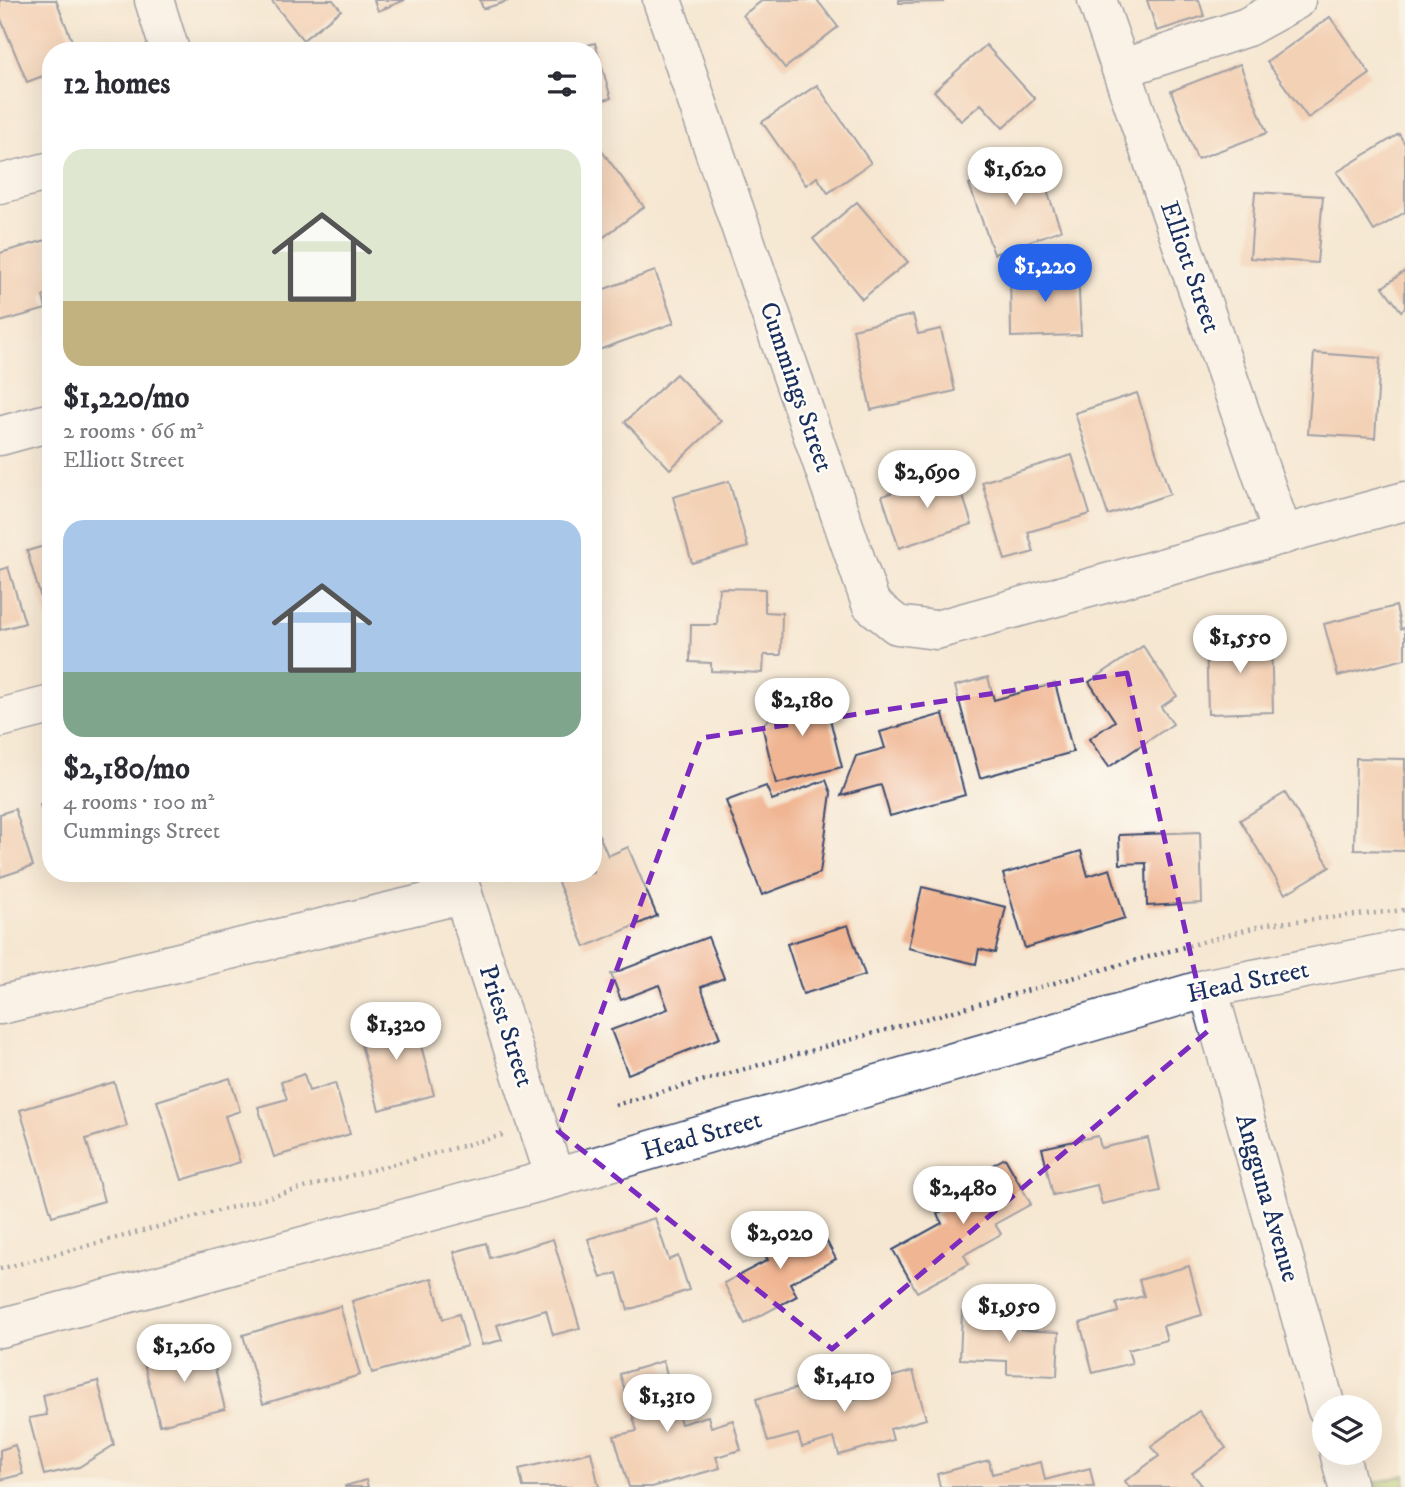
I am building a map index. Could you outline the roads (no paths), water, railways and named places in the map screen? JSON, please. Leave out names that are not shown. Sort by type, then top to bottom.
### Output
[{"type":"street","points":[[155,0],[167,42]]},
{"type":"street","name":"Cummings Street","points":[[662,0],[872,604],[897,625],[936,630],[1405,501]]},
{"type":"street","name":"Elliott Street","points":[[1097,0],[1283,535]]},
{"type":"street","points":[[1121,69],[1247,27],[1296,0]]},
{"type":"street","points":[[0,184],[42,173]]},
{"type":"street","points":[[0,436],[42,424]]},
{"type":"street","points":[[0,718],[42,707]]},
{"type":"street","points":[[0,1004],[460,884]]},
{"type":"street","name":"Priest Street","points":[[460,884],[555,1178]]},
{"type":"street","name":"Head Street","points":[[0,1328],[555,1178],[1208,988],[1405,949]]},
{"type":"street","name":"Angguna Avenue","points":[[1208,988],[1323,1395]]},
{"type":"street","points":[[1343,1465],[1349,1487]]}]
